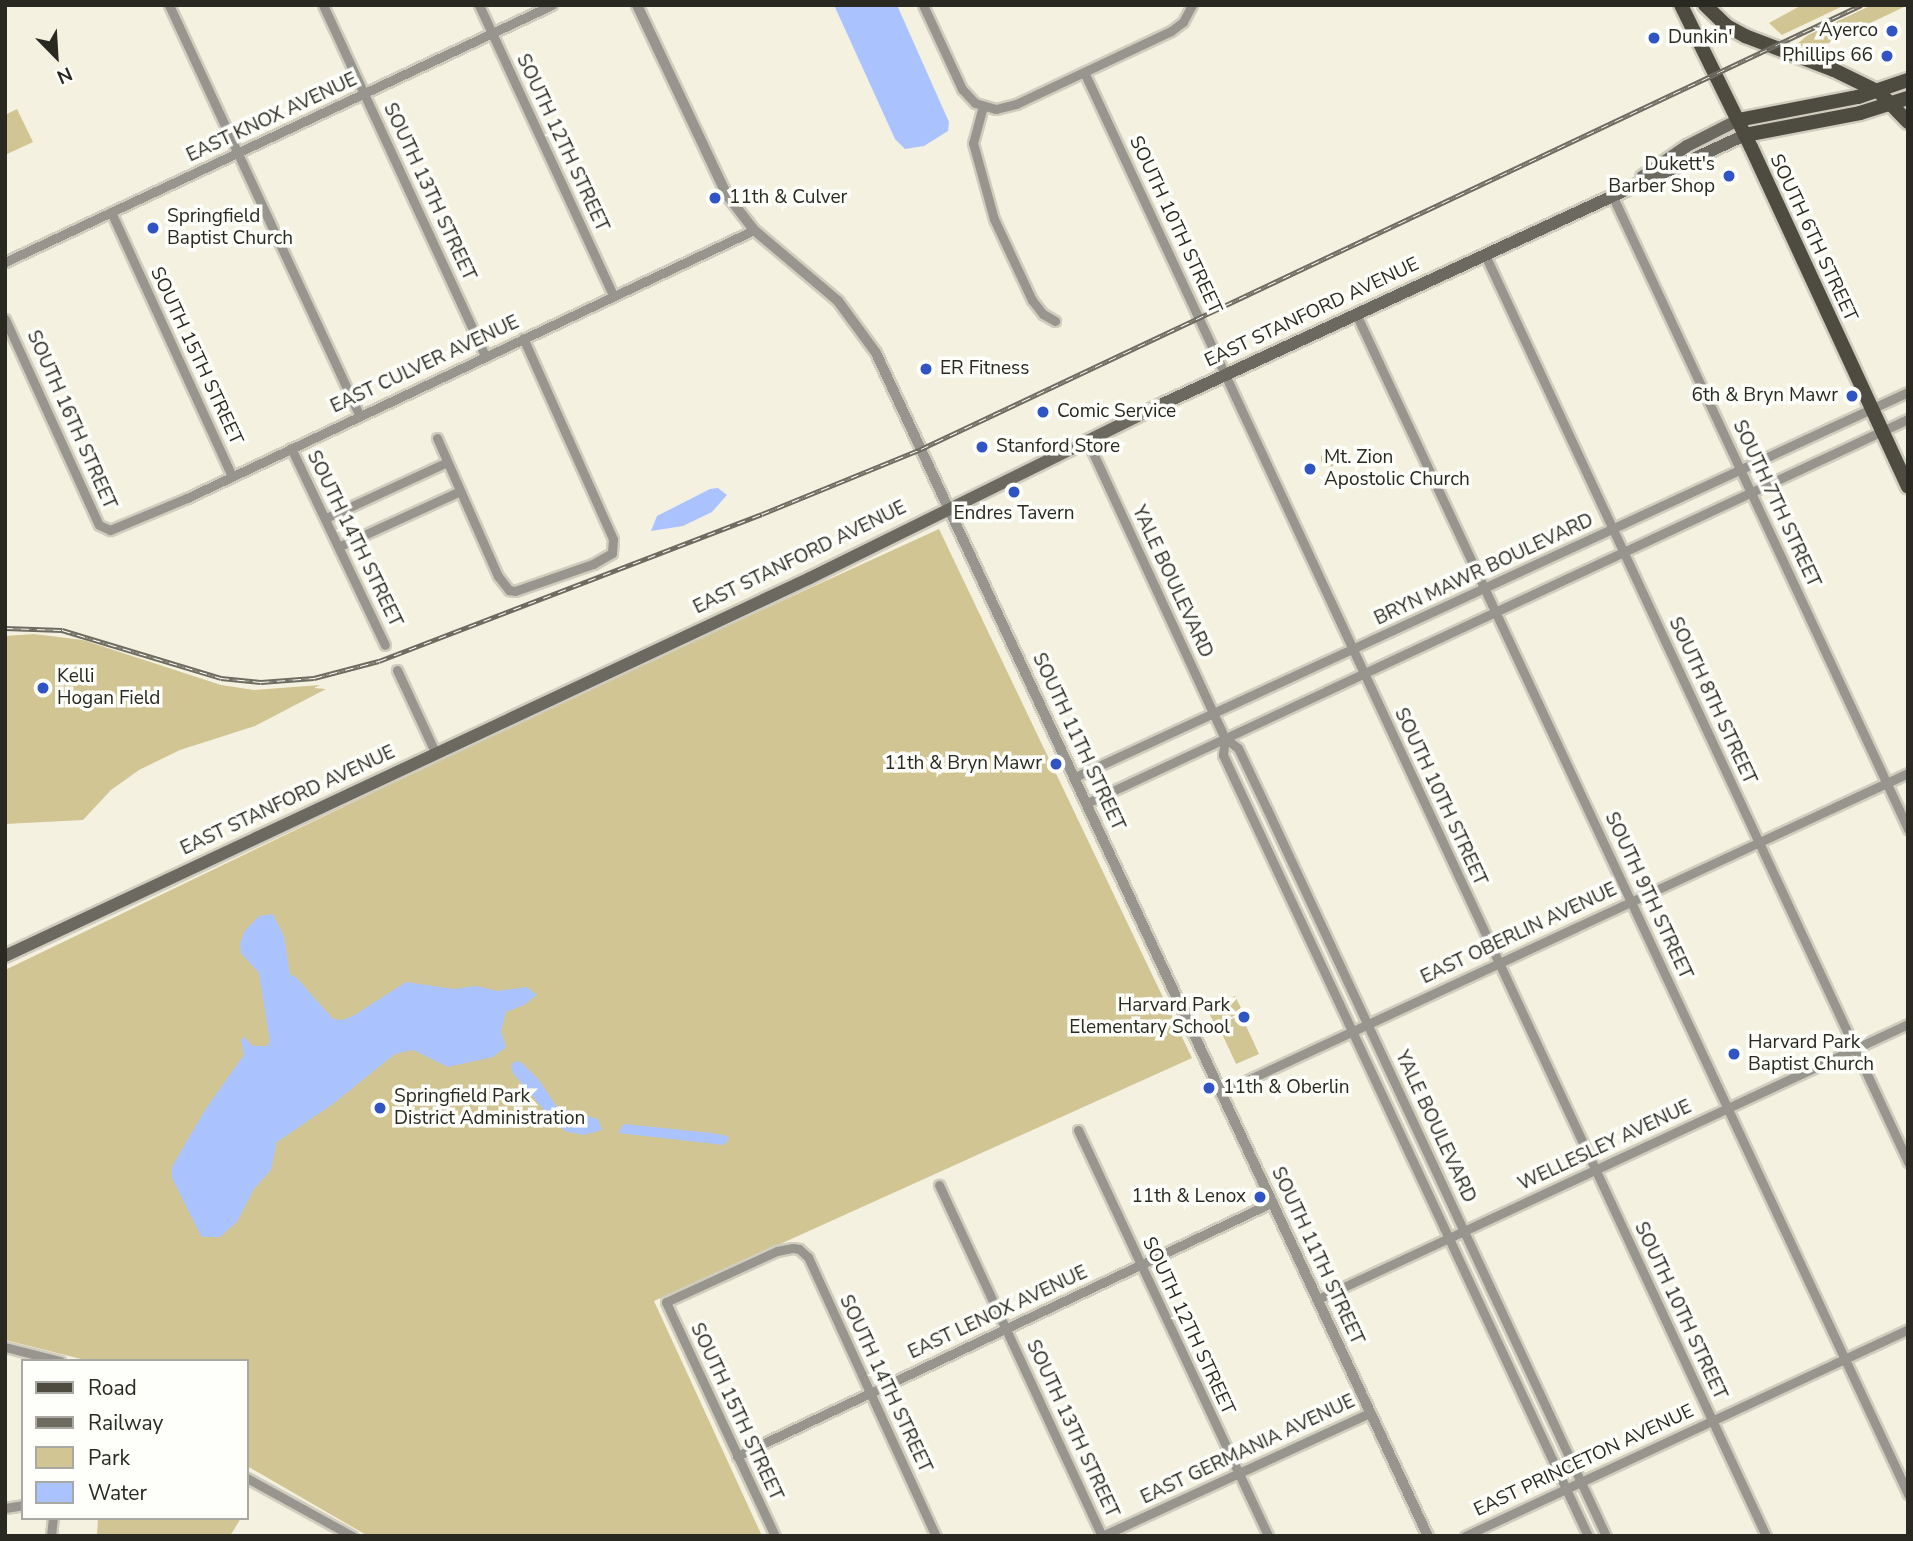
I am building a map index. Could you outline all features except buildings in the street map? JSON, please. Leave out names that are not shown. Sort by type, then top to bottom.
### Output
[{"type":"main road","name":"SOUTH 6TH STREET","points":[[1681,5],[1738,120],[1908,487]]},
{"type":"main road","points":[[1705,5],[1727,26],[1745,36],[1834,70],[1879,92],[1894,103],[1908,122]]},
{"type":"main road","name":"EAST STANFORD AVENUE","points":[[1612,195],[1687,146],[1738,120],[1879,92],[1908,80]]},
{"type":"main road","name":"EAST STANFORD AVENUE","points":[[5,956],[810,578],[1087,440],[1745,135],[1860,113],[1908,98]]},
{"type":"street","points":[[169,5],[360,415]]},
{"type":"street","name":"SOUTH 13TH STREET","points":[[323,5],[485,356]]},
{"type":"street","name":"SOUTH 12TH STREET","points":[[479,5],[613,295]]},
{"type":"street","name":"EAST KNOX AVENUE","points":[[5,262],[552,5]]},
{"type":"street","name":"SOUTH 11TH STREET","points":[[637,5],[719,182],[754,230],[838,301],[865,334],[949,507],[1428,1536]]},
{"type":"street","points":[[923,5],[962,89],[983,106],[1004,108],[1171,31],[1183,22],[1191,6]]},
{"type":"street","name":"SOUTH 10TH STREET","points":[[1084,72],[1766,1536]]},
{"type":"street","points":[[983,106],[973,143],[986,182],[994,219],[1032,300],[1043,314],[1055,321]]},
{"type":"street","name":"SOUTH 7TH STREET","points":[[1612,195],[1908,829]]},
{"type":"street","name":"SOUTH 15TH STREET","points":[[111,212],[232,476]]},
{"type":"street","name":"EAST CULVER AVENUE","points":[[110,530],[232,476],[754,230]]},
{"type":"street","name":"SOUTH 8TH STREET","points":[[1485,255],[1908,1162]]},
{"type":"street","name":"SOUTH 9TH STREET","points":[[1356,314],[1908,1494]]},
{"type":"street","name":"SOUTH 16TH STREET","points":[[5,319],[99,525],[110,530]]},
{"type":"street","points":[[437,438],[498,576],[509,590],[515,591],[593,564],[611,553],[613,540],[523,338]]},
{"type":"street","name":"BRYN MAWR BOULEVARD","points":[[1075,777],[1908,392]]},
{"type":"street","points":[[1087,803],[1908,419]]},
{"type":"street","name":"YALE BOULEVARD","points":[[1087,440],[1225,738],[1238,748],[1606,1536]]},
{"type":"street","name":"SOUTH 14TH STREET","points":[[291,448],[385,645]]},
{"type":"street","points":[[326,518],[447,462]]},
{"type":"street","points":[[340,546],[460,491]]},
{"type":"street","points":[[397,670],[435,752]]},
{"type":"street","name":"YALE BOULEVARD","points":[[1225,738],[1223,755],[1588,1536]]},
{"type":"street","name":"EAST OBERLIN AVENUE","points":[[1222,1092],[1908,773]]},
{"type":"street","name":"WELLESLEY AVENUE","points":[[1318,1299],[1908,1024]]},
{"type":"street","name":"SOUTH 12TH STREET","points":[[1078,1130],[1268,1536]]},
{"type":"street","name":"SOUTH 13TH STREET","points":[[939,1185],[1102,1536]]},
{"type":"street","name":"EAST LENOX AVENUE","points":[[737,1456],[1273,1202]]},
{"type":"street","name":"SOUTH 14TH STREET","points":[[666,1302],[777,1251],[800,1249],[813,1267],[936,1536]]},
{"type":"street","name":"SOUTH 15TH STREET","points":[[666,1302],[775,1536]]},
{"type":"street","name":"EAST PRINCETON AVENUE","points":[[1465,1536],[1908,1329]]},
{"type":"street","points":[[5,1347],[52,1359]]},
{"type":"street","name":"EAST GERMANIA AVENUE","points":[[1102,1536],[1370,1413]]},
{"type":"street","points":[[248,1479],[352,1536]]},
{"type":"green space","points":[[1802,5],[1845,5],[1782,35],[1769,23]]},
{"type":"green space","points":[[1872,5],[1908,5],[1812,51],[1797,44],[1808,35]]},
{"type":"green space","points":[[17,109],[33,142],[5,155],[5,115]]},
{"type":"green space","points":[[1329,451],[1335,453],[1335,465],[1329,467],[1323,465],[1321,459],[1323,453]]},
{"type":"green space","points":[[939,529],[1192,1058],[654,1301],[762,1536],[368,1536],[248,1467],[248,1359],[81,1359],[5,1340],[5,970],[567,699]]},
{"type":"green space","points":[[34,634],[83,640],[221,685],[254,690],[320,685],[314,688],[326,689],[255,726],[180,750],[139,770],[111,790],[83,820],[5,824],[5,636]]},
{"type":"green space","points":[[1235,996],[1243,1012],[1229,1018],[1222,1002]]},
{"type":"green space","points":[[1220,1002],[1228,1019],[1215,1025],[1207,1009]]},
{"type":"green space","points":[[1241,1015],[1259,1054],[1236,1064],[1218,1025]]},
{"type":"green space","points":[[98,1520],[240,1520],[230,1536],[97,1536]]},
{"type":"water","points":[[834,5],[897,5],[949,122],[948,131],[924,146],[905,149],[895,139]]},
{"type":"water","points":[[718,488],[727,495],[712,512],[683,526],[651,531],[657,516],[710,489]]},
{"type":"water","points":[[273,914],[284,936],[290,974],[297,978],[333,1019],[343,1020],[353,1016],[406,982],[454,989],[476,986],[498,991],[527,987],[537,995],[524,1005],[506,1012],[501,1031],[506,1047],[493,1057],[448,1067],[413,1050],[395,1054],[333,1104],[277,1142],[271,1170],[254,1189],[237,1222],[220,1237],[205,1237],[201,1236],[172,1178],[172,1167],[205,1110],[244,1055],[241,1040],[244,1037],[253,1046],[267,1046],[270,1041],[259,973],[241,953],[240,943],[245,931],[259,916]]},
{"type":"water","points":[[515,1061],[522,1063],[539,1080],[557,1107],[598,1119],[602,1130],[584,1135],[567,1132],[555,1123],[513,1073],[511,1066]]},
{"type":"water","points":[[624,1124],[712,1133],[727,1136],[729,1139],[724,1145],[618,1133]]},
{"type":"railway","points":[[5,628],[62,630],[221,678],[261,682],[314,678],[379,661],[762,514],[921,449],[1861,5]]},
{"type":"place","name":"Ayerco","points":[[1892,31]]},
{"type":"place","name":"Dunkin'","points":[[1654,38]]},
{"type":"place","name":"Phillips 66","points":[[1887,56]]},
{"type":"place","name":"Dukett's Barber Shop","points":[[1729,176]]},
{"type":"place","name":"11th & Culver","points":[[715,198]]},
{"type":"place","name":"Springfield Baptist Church","points":[[153,228]]},
{"type":"place","name":"ER Fitness","points":[[926,369]]},
{"type":"place","name":"6th & Bryn Mawr","points":[[1852,396]]},
{"type":"place","name":"Comic Service","points":[[1043,412]]},
{"type":"place","name":"Stanford Store","points":[[982,447]]},
{"type":"place","name":"Mt. Zion Apostolic Church","points":[[1310,469]]},
{"type":"place","name":"Endres Tavern","points":[[1014,492]]},
{"type":"place","name":"Kelli Hogan Field","points":[[43,688]]},
{"type":"place","name":"11th & Bryn Mawr","points":[[1056,764]]},
{"type":"place","name":"Harvard Park Elementary School","points":[[1244,1017]]},
{"type":"place","name":"Harvard Park Baptist Church","points":[[1734,1054]]},
{"type":"place","name":"11th & Oberlin","points":[[1209,1088]]},
{"type":"place","name":"Springfield Park District Administration","points":[[380,1108]]},
{"type":"place","name":"11th & Lenox","points":[[1260,1197]]}]
